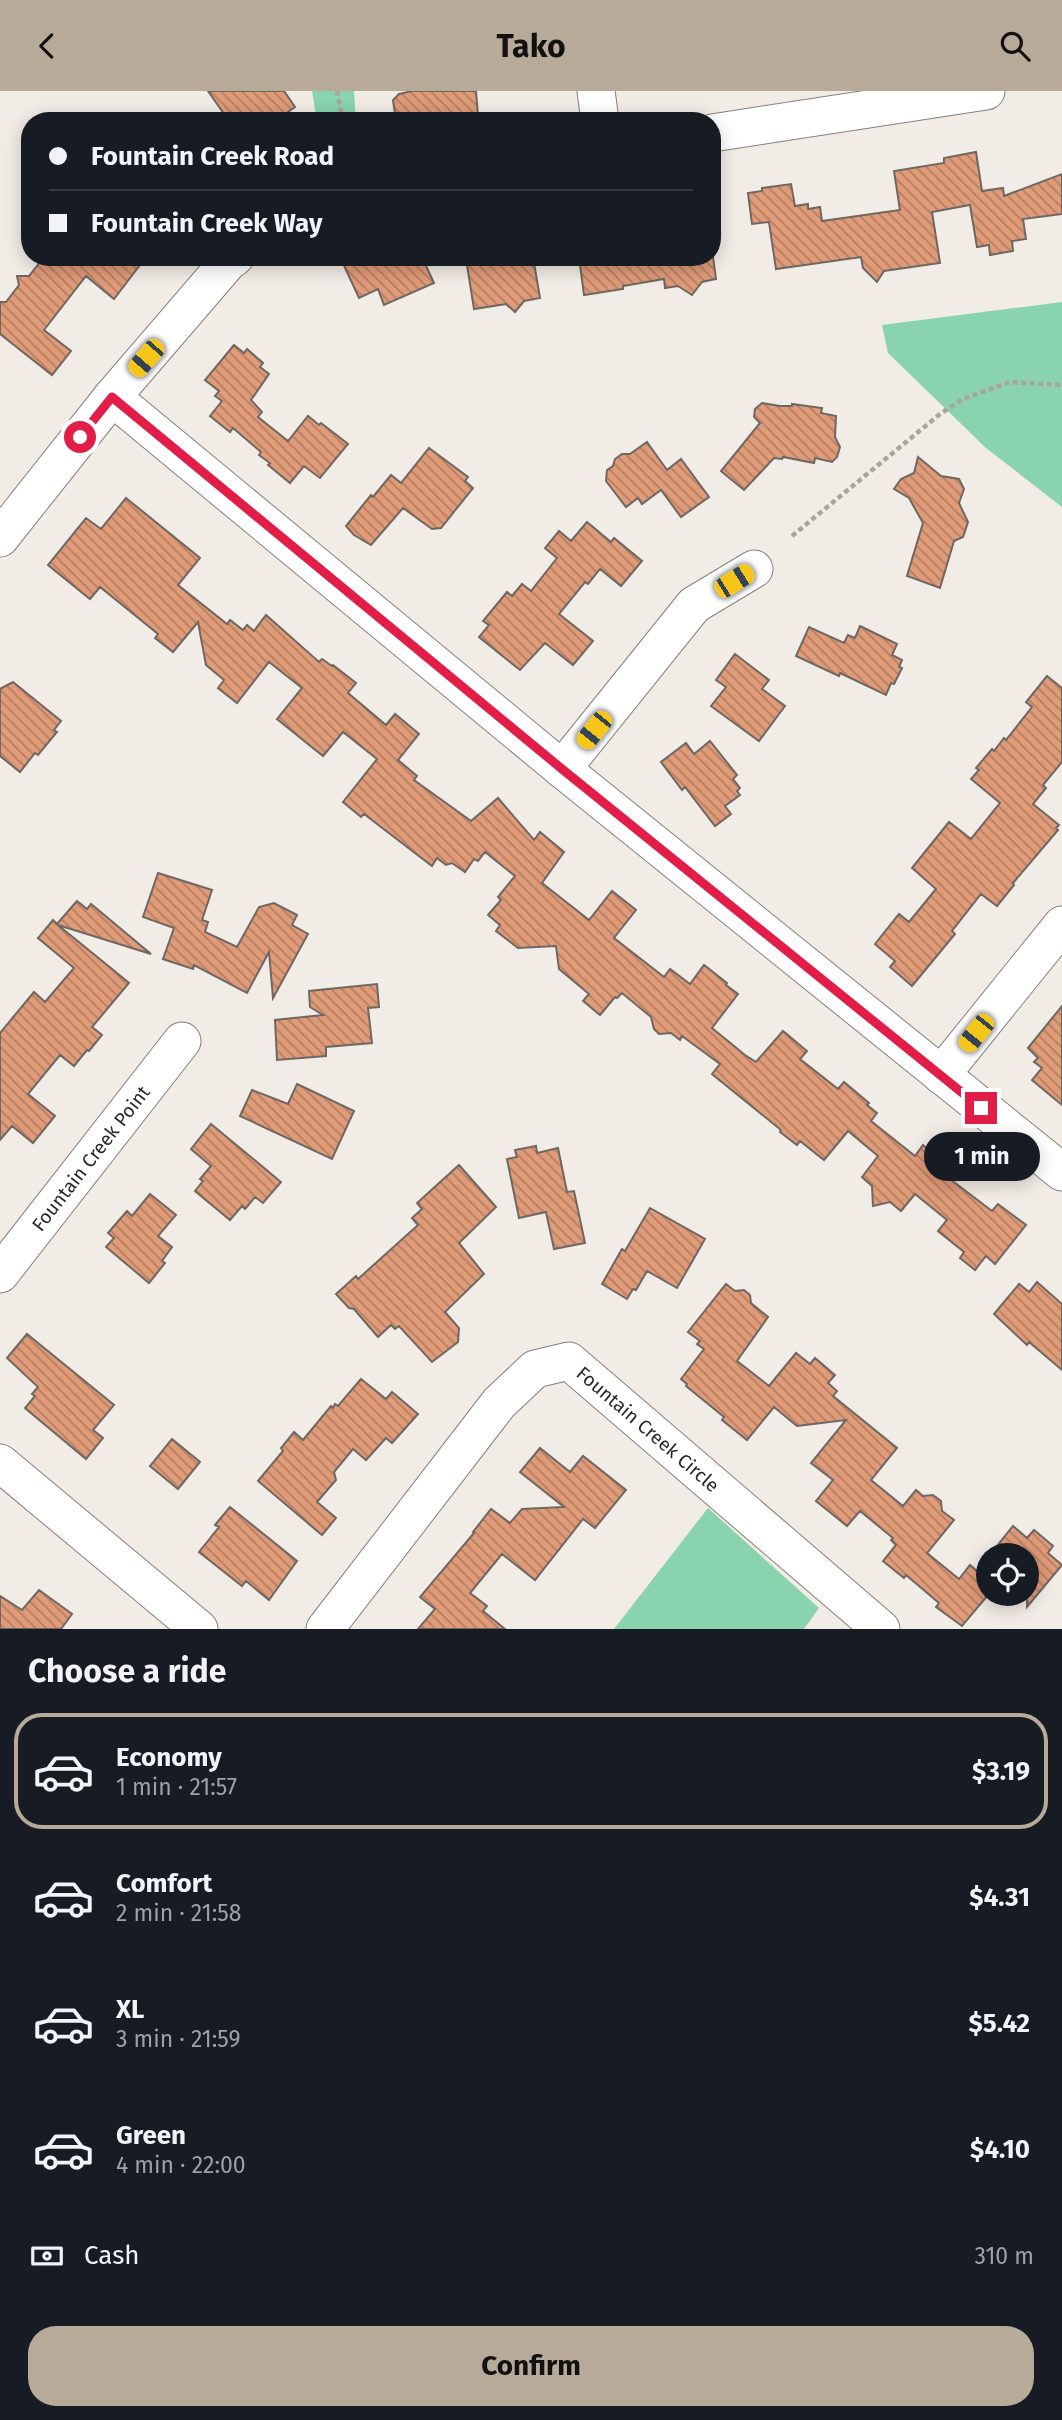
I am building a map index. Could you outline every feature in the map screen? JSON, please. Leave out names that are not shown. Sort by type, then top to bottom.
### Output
[{"type":"street","points":[[596,91],[599,112]]},
{"type":"street","points":[[721,132],[986,91]]},
{"type":"street","points":[[0,538],[112,397],[225,266]]},
{"type":"street","points":[[112,397],[562,769],[1062,1172]]},
{"type":"street","points":[[562,769],[694,605],[754,569]]},
{"type":"street","points":[[941,1075],[1062,925]]},
{"type":"street","name":"Fountain Creek Point","points":[[0,1274],[182,1041]]},
{"type":"street","name":"Fountain Creek Circle","points":[[325,1629],[499,1403],[535,1369],[569,1361],[881,1629]]},
{"type":"street","points":[[0,1463],[198,1629]]},
{"type":"path","points":[[337,91],[341,112]]},
{"type":"path","points":[[792,536],[940,414],[963,399],[1010,382],[1062,385]]},
{"type":"green space","points":[[312,91],[354,91],[355,112],[316,112]]},
{"type":"green space","points":[[1062,302],[1062,507],[986,448],[888,353],[882,325]]},
{"type":"green space","points":[[708,1508],[819,1608],[804,1629],[614,1629]]},
{"type":"building","points":[[208,91],[284,91],[295,107],[288,112],[223,112]]},
{"type":"building","points":[[412,91],[476,91],[478,112],[395,112],[393,100],[399,94]]},
{"type":"building","points":[[976,152],[982,191],[1003,188],[1004,196],[1062,174],[1062,214],[1023,219],[1026,239],[1012,241],[1013,251],[990,255],[989,245],[977,247],[970,205],[932,212],[940,263],[884,271],[877,282],[863,268],[861,257],[776,269],[769,222],[752,224],[748,193],[791,184],[795,206],[808,204],[808,209],[820,207],[822,221],[900,210],[894,171],[944,163],[944,158]]},
{"type":"building","points":[[37,266],[139,266],[114,299],[86,276],[44,330],[71,351],[52,375],[0,334],[0,302],[6,302],[19,285],[17,276],[29,276]]},
{"type":"building","points":[[344,266],[426,266],[434,283],[384,305],[378,289],[359,298]]},
{"type":"building","points":[[467,266],[535,266],[540,298],[524,301],[515,312],[506,304],[474,309]]},
{"type":"building","points":[[580,266],[714,266],[716,279],[702,282],[692,295],[678,286],[665,288],[664,279],[584,295]]},
{"type":"building","points":[[234,345],[244,353],[247,349],[263,363],[260,367],[269,374],[251,400],[262,412],[258,417],[288,441],[308,416],[348,444],[320,478],[304,466],[290,483],[268,465],[270,463],[259,455],[261,452],[233,428],[230,432],[210,416],[222,401],[215,396],[219,391],[205,380]]},
{"type":"building","points":[[762,403],[822,408],[821,413],[836,416],[835,437],[840,447],[837,457],[832,462],[815,458],[814,463],[783,457],[774,458],[744,490],[721,471],[760,423],[754,417],[755,409]]},
{"type":"building","points":[[647,442],[667,470],[681,459],[709,497],[681,517],[661,490],[642,504],[638,498],[626,507],[606,481],[607,470],[622,454],[630,454]]},
{"type":"building","points":[[429,448],[468,477],[465,481],[473,488],[441,528],[432,529],[403,508],[371,545],[354,535],[346,526],[371,495],[373,497],[391,475],[401,483]]},
{"type":"building","points":[[918,457],[941,476],[959,479],[964,489],[959,503],[968,522],[963,537],[954,541],[940,588],[907,576],[923,523],[909,498],[894,489],[901,479],[914,473]]},
{"type":"building","points":[[126,498],[200,558],[178,585],[227,624],[230,620],[243,630],[247,625],[254,631],[266,615],[319,662],[322,659],[333,665],[356,683],[348,693],[386,725],[395,714],[419,734],[398,760],[417,776],[414,780],[471,821],[498,798],[534,840],[540,832],[564,852],[542,883],[589,920],[612,891],[636,910],[614,938],[664,977],[670,969],[690,984],[704,965],[727,983],[726,985],[738,994],[712,1028],[745,1055],[756,1062],[783,1031],[807,1051],[800,1059],[838,1089],[844,1082],[869,1103],[867,1105],[877,1113],[871,1121],[915,1156],[923,1145],[954,1173],[950,1179],[992,1211],[998,1204],[1026,1225],[995,1264],[986,1256],[975,1270],[960,1258],[964,1252],[938,1231],[947,1220],[915,1194],[901,1211],[890,1202],[873,1206],[872,1186],[862,1177],[878,1156],[848,1131],[824,1160],[800,1141],[797,1145],[712,1074],[720,1064],[682,1036],[680,1040],[671,1033],[659,1034],[654,1029],[651,1017],[622,993],[615,997],[600,1015],[583,1001],[589,994],[559,969],[556,946],[518,948],[496,931],[500,925],[488,915],[501,900],[498,897],[515,876],[485,852],[478,861],[474,859],[465,872],[452,863],[446,865],[437,858],[432,866],[364,814],[361,817],[343,802],[377,759],[343,732],[323,756],[277,719],[302,688],[269,662],[237,703],[218,688],[224,680],[206,665],[198,622],[173,652],[155,638],[158,634],[100,587],[90,599],[48,565],[86,518],[101,529]]},
{"type":"building","points":[[587,522],[611,542],[614,538],[642,561],[621,586],[600,569],[588,584],[585,582],[559,614],[593,641],[573,665],[545,643],[520,670],[479,637],[489,625],[483,621],[507,592],[512,596],[522,584],[531,591],[557,558],[545,548],[559,531],[571,541]]},
{"type":"building","points":[[860,626],[897,644],[892,655],[902,660],[899,667],[902,668],[886,695],[796,656],[809,627],[844,643],[848,635],[855,638]]},
{"type":"building","points":[[735,654],[769,680],[762,689],[785,706],[759,741],[711,706],[726,687],[716,680]]},
{"type":"building","points":[[1047,676],[1062,688],[1062,762],[1043,785],[1046,788],[1033,804],[1059,825],[1056,828],[1058,830],[997,906],[981,894],[952,931],[955,934],[912,986],[890,967],[895,961],[875,944],[899,914],[909,922],[936,889],[912,868],[949,822],[971,839],[1000,803],[971,779],[979,770],[976,768],[992,749],[994,751],[1004,738],[1006,740],[1032,707],[1026,702]]},
{"type":"building","points":[[13,682],[61,721],[54,730],[57,732],[20,772],[0,756],[0,689]]},
{"type":"building","points":[[710,741],[737,775],[733,779],[740,788],[737,791],[740,795],[725,806],[731,814],[715,826],[685,787],[682,790],[661,762],[686,743],[694,754]]},
{"type":"building","points":[[158,873],[212,890],[202,920],[208,922],[205,932],[237,947],[259,907],[274,903],[297,915],[292,925],[308,934],[273,998],[269,952],[247,993],[194,965],[193,969],[163,959],[174,928],[143,917]]},
{"type":"building","points":[[77,901],[87,909],[91,904],[151,954],[58,925],[129,983],[92,1027],[102,1035],[89,1051],[87,1050],[74,1066],[60,1055],[28,1094],[55,1116],[33,1143],[12,1126],[0,1140],[0,1033],[34,992],[45,1002],[74,968],[38,938],[53,920],[57,924]]},
{"type":"building","points":[[377,984],[379,1007],[368,1008],[372,1043],[326,1047],[326,1056],[277,1060],[275,1020],[323,1015],[310,1007],[309,991]]},
{"type":"building","points":[[1062,1006],[1062,1105],[1032,1080],[1042,1068],[1034,1062],[1038,1058],[1028,1048]]},
{"type":"building","points":[[297,1084],[354,1111],[332,1159],[240,1116],[252,1090],[288,1104]]},
{"type":"building","points":[[211,1124],[281,1182],[263,1203],[255,1197],[245,1209],[242,1206],[230,1220],[195,1191],[203,1181],[200,1179],[211,1166],[191,1149]]},
{"type":"building","points":[[536,1146],[537,1153],[558,1148],[567,1192],[574,1191],[585,1243],[554,1249],[546,1212],[519,1218],[507,1159],[517,1157],[515,1150]]},
{"type":"building","points":[[459,1165],[496,1207],[459,1243],[484,1274],[445,1312],[459,1328],[458,1342],[432,1362],[399,1326],[395,1329],[391,1325],[378,1337],[354,1309],[349,1308],[336,1294],[356,1276],[358,1279],[418,1225],[412,1218],[422,1209],[417,1203]]},
{"type":"building","points":[[150,1194],[176,1215],[158,1236],[172,1247],[162,1261],[165,1263],[149,1283],[106,1247],[114,1238],[108,1233],[127,1211],[132,1216]]},
{"type":"building","points":[[650,1208],[705,1239],[677,1288],[647,1271],[627,1299],[602,1284]]},
{"type":"building","points":[[1037,1282],[1062,1304],[1062,1370],[1029,1342],[1027,1345],[994,1314],[1019,1284],[1029,1292]]},
{"type":"building","points":[[726,1284],[735,1291],[744,1290],[750,1295],[751,1303],[768,1317],[737,1361],[769,1386],[796,1353],[810,1364],[815,1358],[835,1375],[828,1383],[837,1391],[833,1396],[897,1448],[871,1480],[903,1506],[916,1490],[923,1496],[933,1495],[941,1501],[942,1511],[954,1520],[927,1553],[959,1579],[970,1565],[976,1570],[976,1606],[979,1606],[962,1626],[936,1607],[939,1603],[906,1575],[904,1578],[883,1561],[896,1545],[891,1540],[893,1538],[860,1511],[847,1526],[816,1501],[833,1480],[811,1463],[846,1420],[797,1426],[774,1407],[747,1440],[722,1420],[724,1417],[681,1379],[704,1349],[697,1344],[700,1341],[688,1332]]},
{"type":"building","points":[[27,1334],[114,1405],[93,1430],[103,1438],[86,1459],[25,1408],[35,1396],[32,1394],[38,1387],[7,1358]]},
{"type":"building","points":[[361,1379],[386,1399],[392,1392],[418,1414],[392,1443],[386,1438],[366,1460],[353,1449],[334,1472],[336,1480],[317,1502],[336,1518],[322,1535],[258,1481],[283,1451],[281,1448],[294,1432],[303,1440],[331,1406],[338,1406]]},
{"type":"building","points":[[172,1439],[200,1462],[178,1489],[150,1466]]},
{"type":"building","points":[[540,1448],[570,1472],[583,1456],[626,1490],[595,1528],[583,1519],[535,1580],[502,1554],[470,1593],[487,1606],[483,1611],[505,1629],[418,1629],[435,1609],[420,1597],[491,1509],[510,1523],[522,1509],[564,1507],[520,1472]]},
{"type":"building","points":[[230,1507],[297,1561],[269,1600],[246,1581],[242,1586],[199,1552],[219,1527],[215,1525]]},
{"type":"building","points":[[1013,1526],[1027,1538],[1034,1530],[1053,1546],[1048,1553],[1062,1565],[1039,1593],[1039,1543],[999,1543]]},
{"type":"building","points":[[39,1590],[72,1614],[61,1629],[0,1629],[0,1596],[22,1610]]},
{"type":"route","points":[[80,437],[112,397],[562,769],[981,1108]]}]
